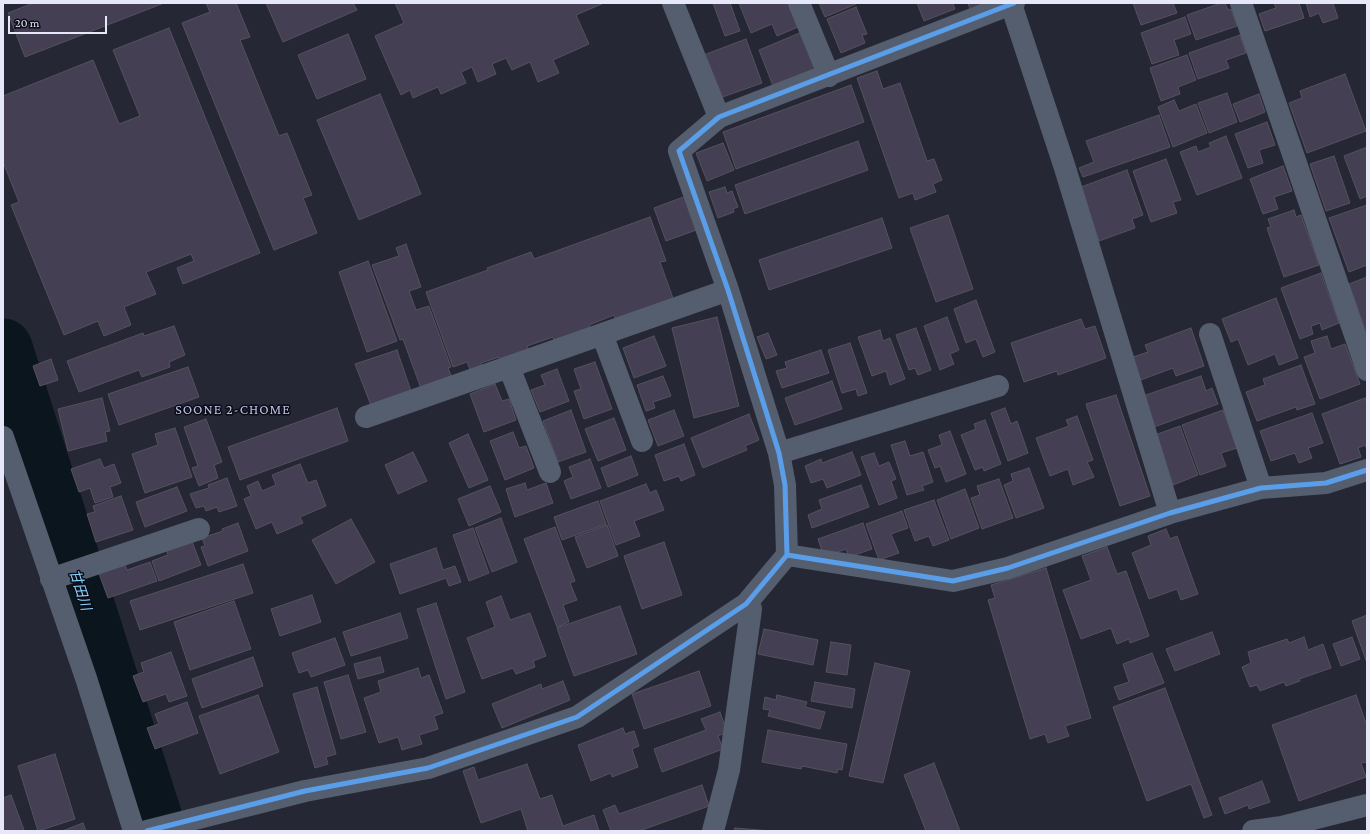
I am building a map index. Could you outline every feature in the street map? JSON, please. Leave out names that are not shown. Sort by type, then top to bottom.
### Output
[{"type":"street","points":[[673,3],[719,117]]},
{"type":"street","points":[[799,3],[829,76]]},
{"type":"street","points":[[1241,3],[1367,370]]},
{"type":"street","points":[[147,831],[305,791],[428,768],[577,717],[746,604],[787,555],[786,485],[779,453],[728,290],[679,151],[719,117],[829,76],[1012,4],[1065,168],[1170,513]]},
{"type":"street","points":[[366,417],[728,290]]},
{"type":"street","points":[[602,334],[642,441]]},
{"type":"street","points":[[1210,334],[1261,488]]},
{"type":"street","points":[[509,367],[550,472]]},
{"type":"street","points":[[779,453],[998,386]]},
{"type":"street","points":[[3,437],[86,678],[134,831]]},
{"type":"street","points":[[787,555],[953,581],[1008,568],[1170,513],[1261,488],[1326,484],[1367,470]]},
{"type":"street","points":[[52,579],[199,529]]},
{"type":"street","points":[[713,831],[729,770],[751,609],[746,604]]},
{"type":"street","points":[[1253,831],[1282,827],[1367,805]]},
{"type":"building","points":[[33,3],[164,3],[25,57],[8,13]]},
{"type":"building","points":[[206,3],[236,3],[250,37],[240,40],[279,136],[287,133],[312,195],[303,198],[317,233],[274,250],[182,23],[210,12]]},
{"type":"building","points":[[266,3],[353,3],[357,10],[283,42]]},
{"type":"building","points":[[395,3],[604,3],[576,15],[589,44],[553,60],[559,73],[538,82],[530,62],[512,70],[506,58],[492,64],[496,74],[478,82],[472,67],[461,72],[466,83],[441,94],[438,87],[413,98],[410,90],[401,95],[375,36],[404,23]]},
{"type":"building","points":[[713,3],[730,3],[740,31],[725,36]]},
{"type":"building","points":[[739,3],[788,3],[798,27],[777,36],[772,24],[751,33]]},
{"type":"building","points":[[819,3],[855,3],[856,4],[825,17]]},
{"type":"building","points":[[917,3],[956,3],[953,4],[955,9],[924,21]]},
{"type":"building","points":[[968,3],[986,3],[970,9]]},
{"type":"building","points":[[1133,3],[1173,3],[1177,13],[1141,25]]},
{"type":"building","points":[[1221,3],[1225,3],[1228,10],[1231,9],[1237,26],[1196,40],[1187,15]]},
{"type":"building","points":[[1274,3],[1299,3],[1304,18],[1265,31],[1259,14],[1276,8]]},
{"type":"building","points":[[1306,3],[1333,3],[1338,18],[1323,23],[1319,13],[1310,17]]},
{"type":"building","points":[[856,7],[867,34],[862,35],[865,43],[841,53],[827,19]]},
{"type":"building","points":[[1185,17],[1191,34],[1174,40],[1179,55],[1152,64],[1141,33]]},
{"type":"building","points":[[169,28],[260,253],[183,284],[177,268],[194,261],[191,254],[146,272],[156,294],[124,307],[131,325],[104,336],[98,321],[64,335],[11,205],[19,202],[3,162],[3,96],[93,60],[119,124],[140,116],[113,50]]},
{"type":"building","points":[[802,32],[820,76],[775,91],[759,50]]},
{"type":"building","points":[[348,34],[366,79],[317,99],[298,55]]},
{"type":"building","points":[[1240,35],[1246,53],[1226,60],[1229,68],[1198,79],[1189,53]]},
{"type":"building","points":[[746,39],[762,83],[717,99],[701,56]]},
{"type":"building","points":[[1187,55],[1196,80],[1178,87],[1180,94],[1161,101],[1150,68]]},
{"type":"building","points":[[877,71],[883,89],[900,83],[927,161],[934,159],[942,180],[933,184],[936,192],[915,200],[913,193],[899,198],[857,78]]},
{"type":"building","points":[[1345,74],[1366,131],[1307,153],[1289,103],[1302,98],[1300,91]]},
{"type":"building","points":[[851,85],[864,122],[736,169],[723,132]]},
{"type":"building","points":[[1227,93],[1237,122],[1209,133],[1198,103]]},
{"type":"building","points":[[380,94],[421,194],[359,220],[317,120]]},
{"type":"building","points":[[1259,94],[1265,112],[1240,122],[1233,104]]},
{"type":"building","points":[[1174,100],[1179,111],[1196,104],[1207,133],[1173,147],[1158,107]]},
{"type":"building","points":[[1159,115],[1170,147],[1083,177],[1079,168],[1094,162],[1086,141]]},
{"type":"building","points":[[1267,122],[1275,145],[1259,150],[1263,163],[1248,168],[1235,134]]},
{"type":"building","points":[[1226,136],[1242,178],[1197,195],[1180,152],[1196,146],[1198,152],[1211,147],[1209,143]]},
{"type":"building","points":[[858,141],[868,170],[745,214],[735,185]]},
{"type":"building","points":[[723,143],[734,170],[707,181],[696,153]]},
{"type":"building","points":[[1367,147],[1367,196],[1360,199],[1344,156]]},
{"type":"building","points":[[1334,156],[1350,203],[1326,211],[1310,164]]},
{"type":"building","points":[[1166,159],[1181,200],[1173,202],[1177,213],[1151,222],[1133,171]]},
{"type":"building","points":[[1283,166],[1292,191],[1274,197],[1278,209],[1263,214],[1250,179]]},
{"type":"building","points":[[1127,170],[1143,215],[1132,219],[1135,228],[1099,241],[1081,187]]},
{"type":"building","points":[[725,187],[727,193],[732,191],[738,207],[733,209],[734,212],[718,218],[709,192]]},
{"type":"building","points":[[686,196],[699,229],[666,241],[654,208]]},
{"type":"building","points":[[1367,205],[1367,265],[1349,272],[1329,218]]},
{"type":"building","points":[[1294,210],[1296,217],[1301,215],[1319,265],[1284,277],[1267,228],[1271,227],[1268,219]]},
{"type":"building","points":[[948,215],[973,289],[936,302],[910,228]]},
{"type":"building","points":[[650,217],[666,261],[660,262],[674,301],[616,322],[614,315],[589,325],[591,330],[555,343],[553,337],[527,346],[530,353],[502,363],[499,357],[481,363],[484,371],[472,375],[467,362],[453,367],[426,292],[488,270],[487,268],[531,252],[534,259]]},
{"type":"building","points":[[882,218],[892,248],[769,290],[759,260]]},
{"type":"building","points":[[406,244],[421,287],[409,291],[416,310],[429,306],[451,367],[448,368],[454,383],[423,394],[403,339],[400,340],[372,265],[399,256],[396,248]]},
{"type":"building","points":[[368,261],[397,341],[367,352],[339,272]]},
{"type":"building","points":[[1321,273],[1339,323],[1322,330],[1320,323],[1311,326],[1313,334],[1300,339],[1281,288]]},
{"type":"building","points":[[1367,277],[1367,335],[1349,284]]},
{"type":"building","points":[[1276,298],[1298,358],[1279,365],[1275,354],[1248,365],[1238,339],[1231,342],[1222,319]]},
{"type":"building","points":[[976,300],[995,352],[983,357],[976,339],[966,343],[954,309]]},
{"type":"building","points":[[717,317],[739,406],[694,418],[672,328]]},
{"type":"building","points":[[947,317],[959,350],[950,354],[954,364],[940,370],[924,326]]},
{"type":"building","points":[[1081,319],[1085,329],[1095,326],[1106,358],[1058,375],[1057,371],[1024,382],[1011,343]]},
{"type":"building","points":[[174,326],[185,355],[169,362],[170,367],[142,377],[139,370],[79,392],[67,361],[143,333],[144,336]]},
{"type":"building","points":[[916,328],[931,370],[918,375],[915,368],[909,370],[896,335]]},
{"type":"building","points":[[1191,328],[1204,366],[1176,376],[1173,368],[1138,381],[1130,358],[1148,352],[1145,345]]},
{"type":"building","points":[[880,330],[883,341],[890,338],[905,379],[890,385],[886,371],[872,376],[858,337]]},
{"type":"building","points":[[768,333],[777,355],[766,359],[757,337]]},
{"type":"building","points":[[654,336],[666,366],[634,378],[623,348]]},
{"type":"building","points":[[1327,336],[1331,349],[1345,344],[1360,384],[1320,399],[1304,357],[1315,353],[1311,341]]},
{"type":"building","points":[[850,343],[867,393],[858,396],[856,389],[842,393],[828,350]]},
{"type":"building","points":[[397,350],[412,394],[372,408],[355,364]]},
{"type":"building","points":[[821,350],[829,373],[782,388],[776,371],[787,368],[785,362]]},
{"type":"building","points":[[51,359],[58,380],[40,386],[33,366]]},
{"type":"building","points":[[595,362],[612,409],[584,419],[574,391],[581,389],[574,369]]},
{"type":"building","points":[[1301,365],[1315,404],[1297,410],[1296,407],[1257,421],[1246,392],[1265,385],[1263,379]]},
{"type":"building","points":[[188,367],[199,397],[119,425],[108,394]]},
{"type":"building","points":[[557,369],[569,401],[540,412],[531,390],[545,385],[541,375]]},
{"type":"building","points":[[663,376],[671,396],[653,402],[655,408],[646,411],[637,385]]},
{"type":"building","points":[[1201,376],[1206,391],[1212,388],[1218,404],[1154,427],[1143,396]]},
{"type":"building","points":[[832,381],[842,409],[795,425],[785,398]]},
{"type":"building","points":[[495,384],[502,401],[509,399],[516,420],[484,432],[470,394]]},
{"type":"building","points":[[1116,395],[1150,496],[1120,506],[1086,404]]},
{"type":"building","points":[[102,398],[110,431],[105,432],[107,441],[68,451],[58,409]]},
{"type":"building","points":[[1365,398],[1367,404],[1367,449],[1365,445],[1358,448],[1361,457],[1340,464],[1322,414]]},
{"type":"building","points":[[337,408],[348,441],[240,480],[228,447]]},
{"type":"building","points":[[1005,408],[1011,424],[1017,421],[1028,453],[1008,461],[991,413]]},
{"type":"building","points":[[571,410],[586,452],[558,462],[543,421]]},
{"type":"building","points":[[674,410],[684,436],[658,446],[648,420]]},
{"type":"building","points":[[1223,410],[1237,448],[1221,453],[1226,466],[1200,475],[1182,425]]},
{"type":"building","points":[[1312,413],[1323,443],[1308,448],[1312,458],[1299,463],[1295,453],[1271,461],[1260,431]]},
{"type":"building","points":[[749,414],[759,440],[745,446],[747,450],[703,468],[691,438]]},
{"type":"building","points":[[1077,416],[1093,460],[1087,462],[1094,477],[1073,485],[1068,469],[1050,476],[1036,438],[1069,426],[1066,420]]},
{"type":"building","points":[[614,418],[626,450],[598,461],[585,429]]},
{"type":"building","points":[[206,419],[222,462],[214,465],[218,478],[199,486],[192,468],[198,466],[184,427]]},
{"type":"building","points":[[985,420],[1001,464],[984,471],[983,467],[975,470],[961,435],[976,429],[974,424]]},
{"type":"building","points":[[1180,426],[1198,475],[1173,485],[1155,435]]},
{"type":"building","points":[[175,428],[192,477],[145,493],[132,454],[158,445],[155,434]]},
{"type":"building","points":[[950,431],[966,474],[946,482],[940,466],[935,468],[928,450],[942,445],[939,435]]},
{"type":"building","points":[[513,432],[519,448],[526,446],[534,468],[505,480],[490,441]]},
{"type":"building","points":[[468,434],[488,480],[469,488],[449,443]]},
{"type":"building","points":[[905,441],[910,456],[923,452],[933,482],[922,486],[924,490],[907,495],[891,445]]},
{"type":"building","points":[[684,444],[695,475],[681,481],[679,476],[664,481],[655,455]]},
{"type":"building","points":[[413,452],[427,481],[398,494],[385,465]]},
{"type":"building","points":[[852,452],[861,475],[827,488],[823,479],[811,483],[805,466],[821,459],[822,463]]},
{"type":"building","points":[[874,453],[879,466],[889,462],[896,479],[891,481],[897,498],[879,505],[861,457]]},
{"type":"building","points":[[631,456],[638,475],[608,487],[601,468]]},
{"type":"building","points":[[100,459],[104,468],[114,464],[121,483],[110,487],[113,497],[95,503],[90,488],[79,492],[71,469]]},
{"type":"building","points":[[590,459],[601,488],[571,499],[564,481],[573,477],[569,467]]},
{"type":"building","points":[[300,464],[308,483],[316,480],[326,506],[300,517],[303,523],[277,534],[272,522],[256,529],[244,499],[251,496],[247,486],[258,481],[262,491],[276,485],[272,475]]},
{"type":"building","points":[[1029,468],[1044,508],[1016,518],[1004,485],[1013,481],[1011,474]]},
{"type":"building","points":[[227,478],[237,506],[219,512],[217,507],[206,511],[204,506],[196,508],[190,494],[209,488],[208,485]]},
{"type":"building","points":[[999,479],[1013,518],[982,529],[971,498],[980,495],[977,486]]},
{"type":"building","points":[[525,483],[527,490],[546,483],[553,503],[515,517],[506,489]]},
{"type":"building","points":[[646,484],[650,493],[656,490],[664,510],[634,521],[640,536],[616,545],[600,501]]},
{"type":"building","points":[[861,485],[869,507],[812,528],[808,515],[822,509],[819,500]]},
{"type":"building","points":[[490,486],[501,512],[469,526],[458,499]]},
{"type":"building","points":[[177,487],[187,511],[145,527],[136,502]]},
{"type":"building","points":[[965,489],[979,528],[951,539],[937,500]]},
{"type":"building","points":[[121,496],[133,530],[96,542],[87,514],[95,512],[93,506]]},
{"type":"building","points":[[934,500],[949,540],[933,546],[929,536],[915,541],[904,510]]},
{"type":"building","points":[[598,501],[606,524],[562,540],[554,517]]},
{"type":"building","points":[[902,511],[908,528],[891,534],[899,553],[879,560],[866,524]]},
{"type":"building","points":[[501,518],[517,562],[492,572],[475,528]]},
{"type":"building","points":[[351,519],[375,562],[336,584],[312,540]]},
{"type":"building","points":[[238,523],[248,551],[208,566],[201,547],[205,546],[202,538],[223,531],[222,529]]},
{"type":"building","points":[[863,523],[872,549],[849,557],[846,549],[824,557],[818,539]]},
{"type":"building","points":[[607,525],[618,556],[587,568],[575,537]]},
{"type":"building","points":[[555,527],[575,581],[570,583],[577,600],[563,605],[569,622],[557,627],[524,539]]},
{"type":"building","points":[[473,528],[489,573],[469,581],[453,535]]},
{"type":"building","points":[[1166,529],[1170,539],[1177,536],[1198,594],[1181,600],[1177,589],[1149,599],[1132,553],[1151,545],[1148,536]]},
{"type":"building","points":[[191,539],[201,565],[159,581],[152,561],[168,555],[166,548]]},
{"type":"building","points":[[664,542],[682,595],[642,609],[624,556]]},
{"type":"building","points":[[1107,547],[1117,574],[1126,571],[1149,636],[1130,643],[1129,639],[1117,644],[1111,628],[1081,639],[1063,590],[1091,580],[1082,556]]},
{"type":"building","points":[[436,548],[443,570],[455,566],[461,582],[449,586],[446,578],[400,594],[390,564]]},
{"type":"building","points":[[124,562],[127,570],[150,562],[157,581],[108,598],[98,571]]},
{"type":"building","points":[[243,564],[253,593],[140,630],[130,601]]},
{"type":"building","points":[[1046,568],[1091,718],[1065,726],[1069,736],[1048,743],[1045,734],[1030,739],[988,600],[995,598],[991,585]]},
{"type":"building","points":[[312,595],[321,622],[280,636],[271,609]]},
{"type":"building","points":[[501,596],[510,620],[530,613],[546,656],[533,661],[535,667],[516,674],[513,668],[482,679],[467,638],[495,627],[486,602]]},
{"type":"building","points":[[234,601],[251,649],[190,670],[174,622]]},
{"type":"building","points":[[436,603],[465,692],[446,699],[417,609]]},
{"type":"building","points":[[620,606],[637,654],[574,676],[557,628]]},
{"type":"building","points":[[400,613],[408,638],[351,656],[343,632]]},
{"type":"building","points":[[1367,615],[1367,663],[1352,621]]},
{"type":"building","points":[[764,629],[818,640],[813,665],[758,654]]},
{"type":"building","points":[[1212,632],[1220,654],[1175,671],[1166,649]]},
{"type":"building","points":[[1304,637],[1308,650],[1323,644],[1331,668],[1299,679],[1300,681],[1286,686],[1284,682],[1260,691],[1257,685],[1250,687],[1242,667],[1251,663],[1248,652],[1287,639],[1289,643]]},
{"type":"building","points":[[1352,637],[1360,659],[1341,666],[1333,644]]},
{"type":"building","points":[[335,638],[345,665],[311,677],[308,670],[299,673],[292,653]]},
{"type":"building","points":[[831,642],[851,645],[847,675],[826,672]]},
{"type":"building","points":[[171,652],[187,696],[169,702],[166,694],[143,702],[133,676],[144,672],[141,663]]},
{"type":"building","points":[[1152,653],[1164,683],[1119,700],[1114,687],[1129,682],[1123,664]]},
{"type":"building","points":[[253,657],[263,686],[202,708],[192,679]]},
{"type":"building","points":[[380,657],[384,672],[358,679],[354,664]]},
{"type":"building","points":[[875,663],[910,671],[883,783],[849,776]]},
{"type":"building","points":[[418,668],[421,678],[429,675],[443,713],[434,716],[438,729],[419,735],[422,744],[402,750],[398,737],[379,743],[364,698],[381,692],[378,681]]},
{"type":"building","points":[[699,671],[711,706],[644,729],[632,694]]},
{"type":"building","points":[[348,675],[366,732],[341,739],[324,682]]},
{"type":"building","points":[[563,681],[570,700],[502,728],[492,704],[541,684],[542,689]]},
{"type":"building","points":[[815,682],[855,689],[852,708],[811,701]]},
{"type":"building","points":[[317,687],[336,754],[326,757],[328,764],[315,768],[293,694]]},
{"type":"building","points":[[1165,688],[1212,815],[1204,818],[1191,784],[1147,801],[1113,707]]},
{"type":"building","points":[[258,695],[279,752],[220,774],[199,716]]},
{"type":"building","points":[[777,695],[807,702],[805,707],[825,712],[820,729],[768,716],[770,710],[763,709],[765,697],[776,700]]},
{"type":"building","points":[[1356,695],[1367,726],[1367,762],[1361,763],[1366,777],[1299,801],[1272,725]]},
{"type":"building","points":[[187,702],[198,733],[155,749],[147,728],[159,724],[155,714]]},
{"type":"building","points":[[720,712],[727,732],[718,736],[723,749],[662,772],[654,749],[706,730],[701,719]]},
{"type":"building","points":[[623,728],[625,734],[634,731],[639,746],[632,749],[638,767],[612,777],[611,773],[591,781],[578,745]]},
{"type":"building","points":[[768,730],[847,744],[842,770],[838,769],[837,773],[802,766],[801,769],[762,762]]},
{"type":"building","points":[[55,754],[75,819],[38,831],[18,766]]},
{"type":"building","points":[[934,763],[960,831],[926,831],[904,775]]},
{"type":"building","points":[[527,764],[540,799],[552,795],[563,826],[594,815],[599,831],[528,831],[521,809],[481,823],[463,771],[474,767],[478,780]]},
{"type":"building","points":[[1262,781],[1270,802],[1249,809],[1248,805],[1225,814],[1219,798]]},
{"type":"building","points":[[702,785],[709,806],[639,831],[611,831],[603,810],[615,805],[619,814]]},
{"type":"building","points":[[11,795],[24,830],[22,831],[3,831],[3,798]]},
{"type":"building","points":[[83,823],[86,831],[62,831]]},
{"type":"building","points":[[735,828],[771,831],[734,831]]},
{"type":"waterway","name":"甘田川","points":[[3,348],[157,831]]},
{"type":"cycle path","points":[[147,831],[305,791],[428,768],[577,717],[746,604],[787,555],[785,485],[779,453],[728,290],[679,151],[719,117],[1014,3]]},
{"type":"cycle path","points":[[787,555],[953,581],[1008,568],[1170,513],[1261,488],[1326,483],[1367,470]]},
{"type":"district","name":"SOONE 2-CHOME","points":[[233,410]]}]
